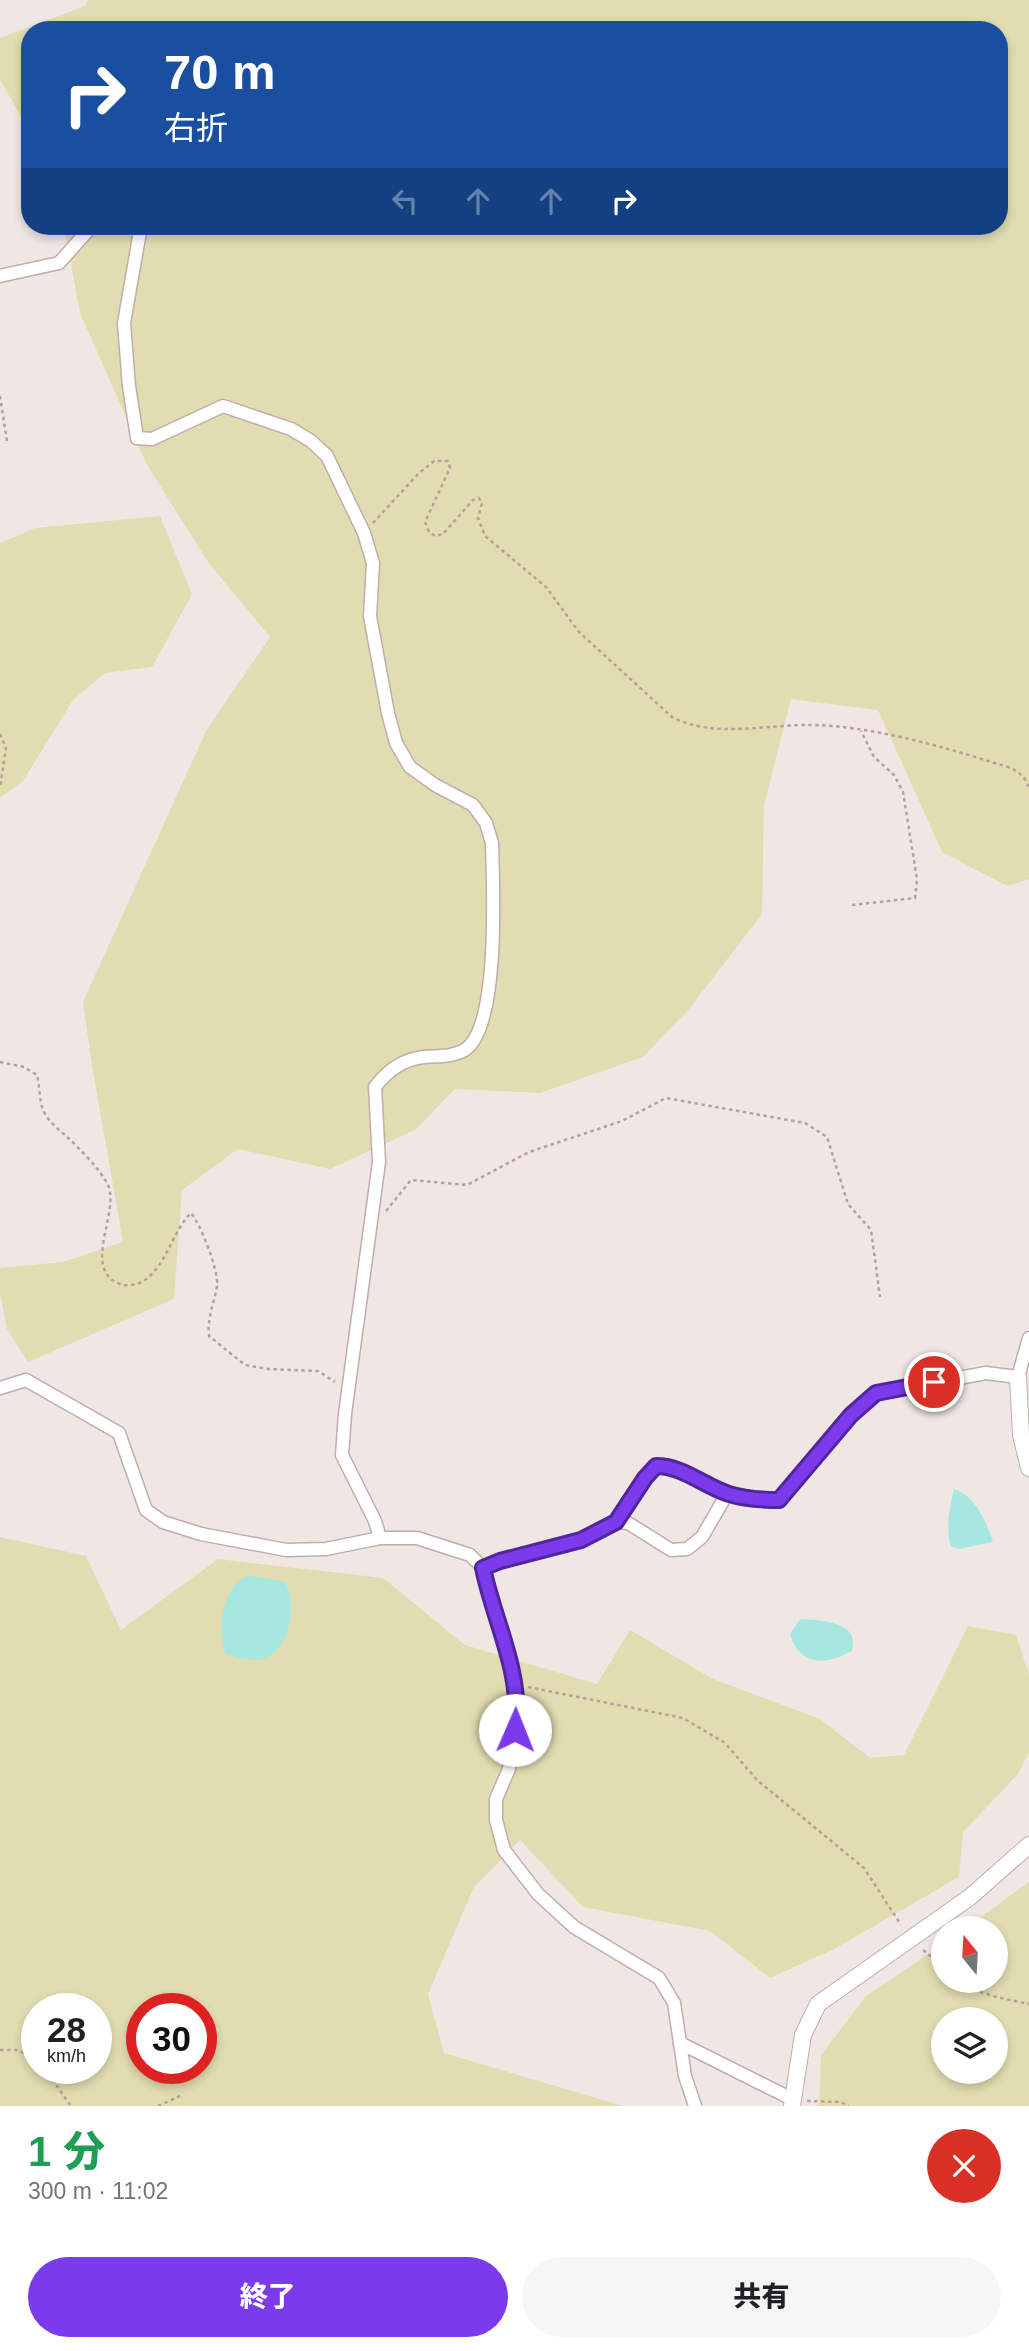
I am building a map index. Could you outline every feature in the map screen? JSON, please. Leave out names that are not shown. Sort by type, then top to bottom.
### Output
[{"type":"street","points":[[0,276],[59,263],[84,235]]},
{"type":"street","points":[[139,235],[124,323],[129,386],[137,438],[152,439],[223,407],[290,429],[312,441],[327,456],[364,533],[373,563],[370,616],[396,743],[410,767],[435,785],[473,805],[486,823],[492,843],[490,980],[476,1035],[466,1048],[445,1056],[420,1057],[401,1064],[386,1073],[375,1087],[379,1163],[347,1394],[342,1455],[375,1521],[380,1538]]},
{"type":"street","points":[[1029,1338],[1018,1377],[1021,1436],[1029,1468]]},
{"type":"street","points":[[483,1568],[581,1540],[616,1522],[656,1466],[671,1466],[727,1494],[754,1500],[779,1500],[851,1415],[876,1393],[986,1373],[1018,1377]]},
{"type":"street","points":[[0,1388],[26,1380],[119,1433],[146,1510],[163,1522],[201,1534],[286,1550],[326,1549],[380,1538],[417,1538],[470,1555],[483,1568],[511,1661],[518,1711],[509,1769],[496,1799],[496,1820],[505,1850],[538,1894],[574,1927],[659,1978],[674,2003],[685,2076],[695,2106]]},
{"type":"street","points":[[616,1522],[628,1523],[671,1550],[687,1549],[702,1537],[727,1494]]},
{"type":"street","points":[[680,2043],[793,2103],[803,2035],[818,2004],[970,1897],[1029,1845]]},
{"type":"path","points":[[0,396],[8,441]]},
{"type":"path","points":[[364,533],[418,474],[434,461],[448,461],[450,468],[425,522],[429,532],[435,536],[443,534],[473,500],[479,498],[482,503],[478,518],[485,536],[546,587],[579,632],[672,717],[685,724],[701,727],[737,729],[815,725],[891,735],[991,762],[1021,774],[1029,787]]},
{"type":"path","points":[[852,905],[915,898],[917,879],[903,792],[894,775],[874,757],[861,731]]},
{"type":"path","points":[[0,734],[6,748],[0,787]]},
{"type":"path","points":[[0,1062],[24,1067],[37,1075],[43,1110],[48,1118],[78,1148],[108,1186],[109,1204],[102,1265],[110,1280],[124,1286],[144,1282],[156,1270],[183,1221],[191,1213],[198,1221],[217,1277],[208,1323],[209,1336],[245,1366],[318,1371],[347,1394]]},
{"type":"path","points":[[371,1230],[411,1180],[467,1185],[529,1152],[622,1121],[666,1098],[805,1123],[827,1137],[848,1204],[871,1230],[880,1297]]},
{"type":"path","points":[[514,1684],[683,1718],[725,1743],[757,1780],[863,1868],[910,1940],[931,1957]]},
{"type":"path","points":[[986,1993],[1029,2004]]},
{"type":"path","points":[[0,2050],[21,2052]]},
{"type":"path","points":[[55,2084],[71,2106]]},
{"type":"path","points":[[158,2106],[180,2096]]},
{"type":"path","points":[[793,2103],[840,2102],[849,2106]]},
{"type":"shaded area","points":[[88,0],[1029,0],[1029,879],[1007,886],[942,852],[878,710],[791,699],[764,805],[762,914],[689,1009],[643,1057],[540,1093],[455,1089],[415,1130],[330,1169],[238,1149],[182,1190],[174,1299],[28,1362],[7,1329],[0,1293],[0,1268],[63,1262],[123,1242],[83,1002],[206,731],[270,637],[208,562],[147,465],[80,313],[66,235],[1008,235],[1008,21],[45,21],[85,6]]},
{"type":"shaded area","points":[[21,30],[21,116],[0,80],[0,38]]},
{"type":"shaded area","points":[[160,516],[192,594],[152,667],[105,673],[73,700],[23,781],[0,798],[0,543],[35,528]]},
{"type":"shaded area","points":[[0,1537],[86,1556],[121,1630],[218,1559],[383,1578],[465,1645],[597,1684],[630,1630],[713,1679],[820,1719],[870,1758],[904,1755],[968,1626],[1016,1635],[1029,1674],[1029,1752],[1018,1774],[963,1832],[959,1877],[834,1949],[770,1978],[710,1931],[583,1907],[520,1840],[474,1887],[428,1994],[444,2053],[623,2106],[0,2106]]},
{"type":"shaded area","points":[[1029,1882],[1029,2106],[819,2106],[821,2055],[866,1996],[931,1952],[931,1993],[1008,1993],[1008,1916],[982,1916]]},
{"type":"water","points":[[954,1489],[974,1503],[984,1518],[993,1542],[959,1549],[951,1546],[948,1525]]},
{"type":"water","points":[[249,1575],[285,1582],[291,1603],[291,1615],[284,1639],[270,1656],[259,1660],[226,1654],[223,1644],[222,1621],[227,1598],[240,1580]]},
{"type":"water","points":[[800,1619],[828,1622],[845,1628],[851,1634],[852,1651],[833,1659],[807,1658],[794,1645],[790,1634]]},
{"type":"route","points":[[515,1730],[518,1711],[511,1661],[483,1568],[581,1540],[616,1522],[656,1466],[671,1466],[727,1494],[754,1500],[779,1500],[851,1415],[876,1393],[934,1382]]}]
